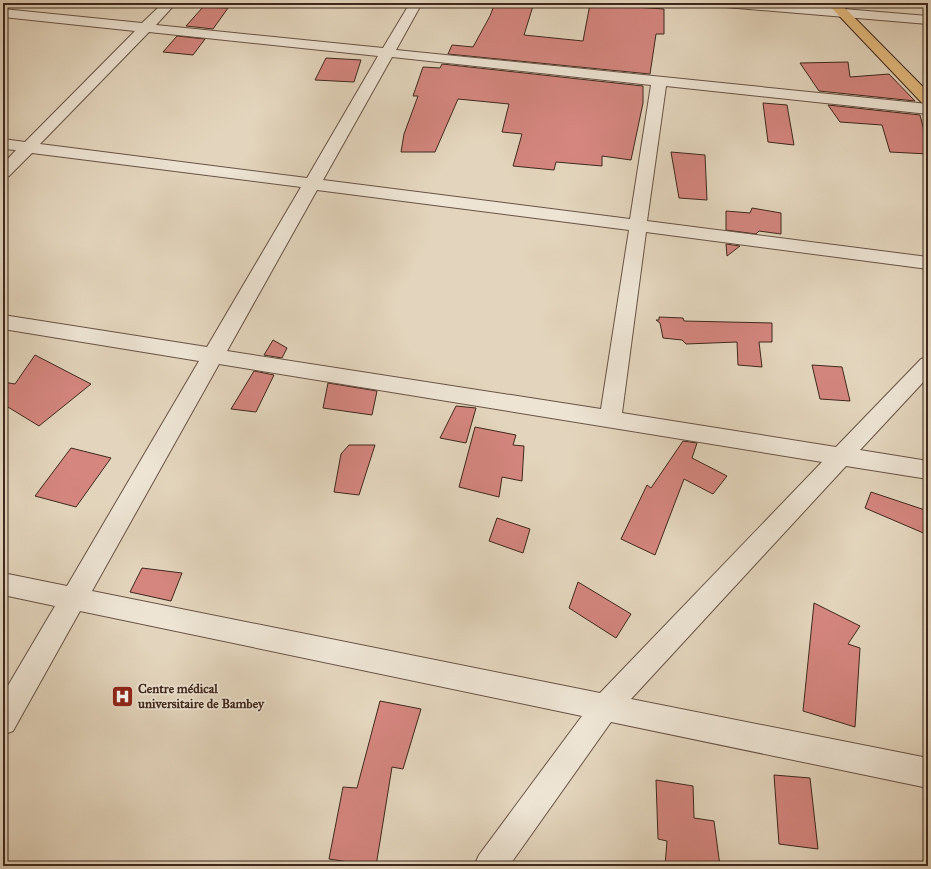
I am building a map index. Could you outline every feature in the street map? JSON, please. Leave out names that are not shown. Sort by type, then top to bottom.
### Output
[{"type":"main road","points":[[833,3],[928,101]]},
{"type":"street","points":[[3,173],[170,3]]},
{"type":"street","points":[[3,721],[416,3]]},
{"type":"street","points":[[725,3],[928,20]]},
{"type":"street","points":[[3,13],[928,109]]},
{"type":"street","points":[[610,419],[659,81]]},
{"type":"street","points":[[3,144],[928,263]]},
{"type":"street","points":[[3,322],[928,470]]},
{"type":"street","points":[[490,866],[605,707],[928,364]]},
{"type":"street","points":[[3,584],[928,773]]},
{"type":"building","points":[[495,3],[533,6],[524,35],[583,41],[590,4],[664,9],[664,34],[656,34],[650,74],[448,54],[452,45],[473,47],[490,16]]},
{"type":"building","points":[[203,7],[228,8],[213,29],[186,26]]},
{"type":"building","points":[[177,36],[205,39],[193,55],[163,52]]},
{"type":"building","points":[[326,58],[361,60],[354,82],[315,80]]},
{"type":"building","points":[[848,62],[850,77],[889,74],[915,101],[819,91],[800,63]]},
{"type":"building","points":[[442,64],[643,86],[643,103],[631,160],[602,156],[602,166],[556,162],[554,170],[513,166],[522,134],[502,132],[509,104],[458,99],[435,152],[401,152],[404,134],[418,96],[413,96],[423,67],[440,68]]},
{"type":"building","points":[[763,103],[787,105],[794,145],[768,142]]},
{"type":"building","points":[[828,105],[920,115],[928,147],[928,154],[890,152],[882,125],[840,122]]},
{"type":"building","points":[[671,152],[705,155],[707,200],[679,198]]},
{"type":"building","points":[[752,208],[781,213],[781,234],[759,231],[756,234],[726,230],[726,211],[750,213]]},
{"type":"building","points":[[726,244],[740,246],[727,256]]},
{"type":"building","points":[[659,317],[683,318],[684,321],[772,323],[772,342],[759,342],[762,367],[738,365],[737,342],[686,344],[682,340],[663,338],[660,323],[656,320],[659,320]]},
{"type":"building","points":[[273,340],[287,348],[282,358],[264,355]]},
{"type":"building","points":[[35,355],[91,384],[39,426],[3,404],[3,382],[15,384]]},
{"type":"building","points":[[812,365],[842,367],[850,401],[820,399]]},
{"type":"building","points":[[254,371],[274,375],[256,412],[231,409]]},
{"type":"building","points":[[328,383],[377,391],[372,415],[323,408]]},
{"type":"building","points":[[456,406],[476,408],[466,443],[440,438]]},
{"type":"building","points":[[475,427],[516,435],[513,445],[524,446],[522,481],[502,477],[499,497],[459,487]]},
{"type":"building","points":[[683,441],[697,443],[692,458],[727,476],[713,494],[684,479],[655,555],[621,539],[647,485],[651,488]]},
{"type":"building","points":[[349,445],[375,445],[359,495],[334,492],[341,454]]},
{"type":"building","points":[[71,448],[111,458],[76,507],[35,496]]},
{"type":"building","points":[[871,492],[928,511],[928,535],[865,508]]},
{"type":"building","points":[[497,518],[530,529],[523,553],[489,541]]},
{"type":"building","points":[[142,568],[182,573],[171,601],[130,592]]},
{"type":"building","points":[[578,582],[631,614],[616,638],[569,608]]},
{"type":"building","points":[[814,603],[860,626],[848,644],[860,648],[855,727],[803,711]]},
{"type":"building","points":[[380,701],[421,709],[403,769],[392,767],[376,866],[329,859],[343,787],[357,788]]},
{"type":"building","points":[[774,775],[810,778],[818,849],[779,844]]},
{"type":"building","points":[[656,780],[693,786],[694,818],[714,821],[720,866],[665,866],[667,841],[658,839]]},
{"type":"place","name":"Centre médical universitaire de Bambey","points":[[122,696]]}]
